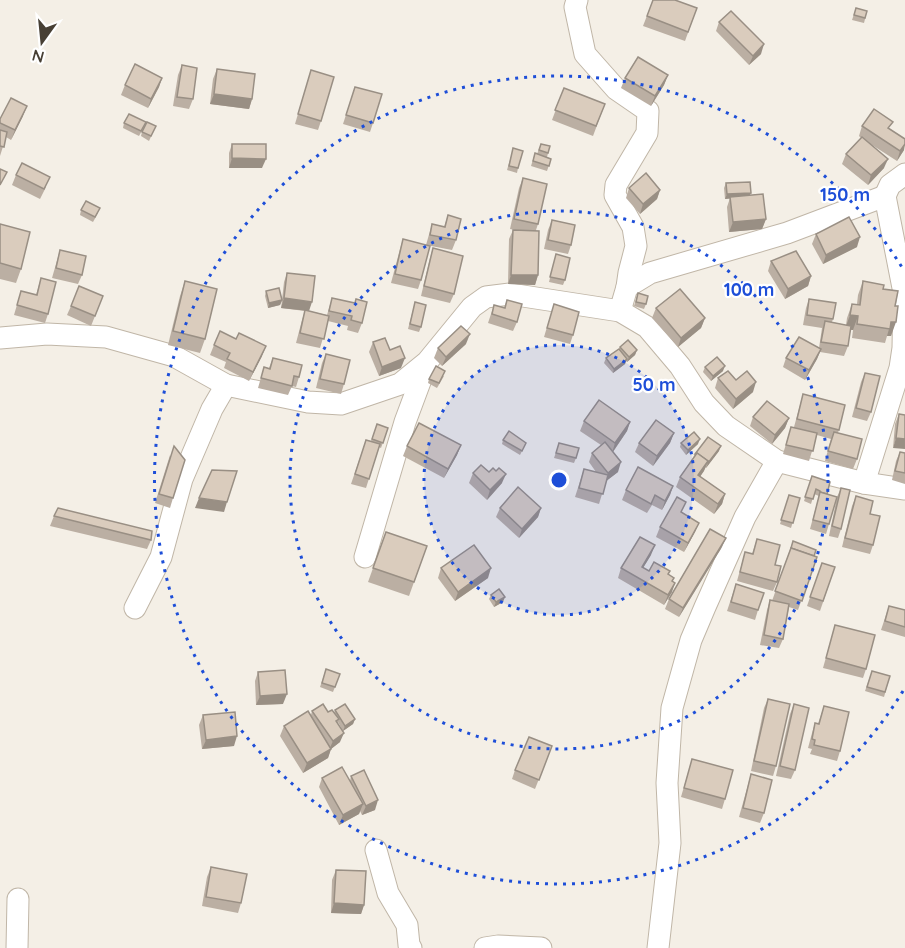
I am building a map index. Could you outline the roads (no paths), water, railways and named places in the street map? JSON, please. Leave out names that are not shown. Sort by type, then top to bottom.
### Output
[{"type":"street","points":[[577,0],[575,7],[585,54],[616,89],[648,111],[647,133],[616,185],[615,195],[633,227],[636,246],[620,311]]},
{"type":"street","points":[[864,483],[900,368],[903,348],[904,293],[885,196],[890,185],[905,174]]},
{"type":"street","points":[[627,287],[650,273],[787,233],[885,196]]},
{"type":"street","points":[[0,338],[47,334],[106,337],[174,356],[226,385],[308,402],[341,404],[400,384],[427,362],[472,307],[486,297],[510,294],[620,311],[647,327],[680,366],[704,403],[726,426],[777,461],[864,483],[905,489]]},
{"type":"street","points":[[365,557],[405,422],[427,362]]},
{"type":"street","points":[[135,608],[161,557],[182,479],[212,409],[226,385]]},
{"type":"street","points":[[658,948],[670,843],[667,783],[672,708],[691,640],[705,607],[746,516],[777,461]]},
{"type":"street","points":[[376,850],[388,894],[406,925],[411,948]]},
{"type":"street","points":[[17,948],[18,899]]},
{"type":"street","points":[[485,948],[498,946],[541,948]]}]
